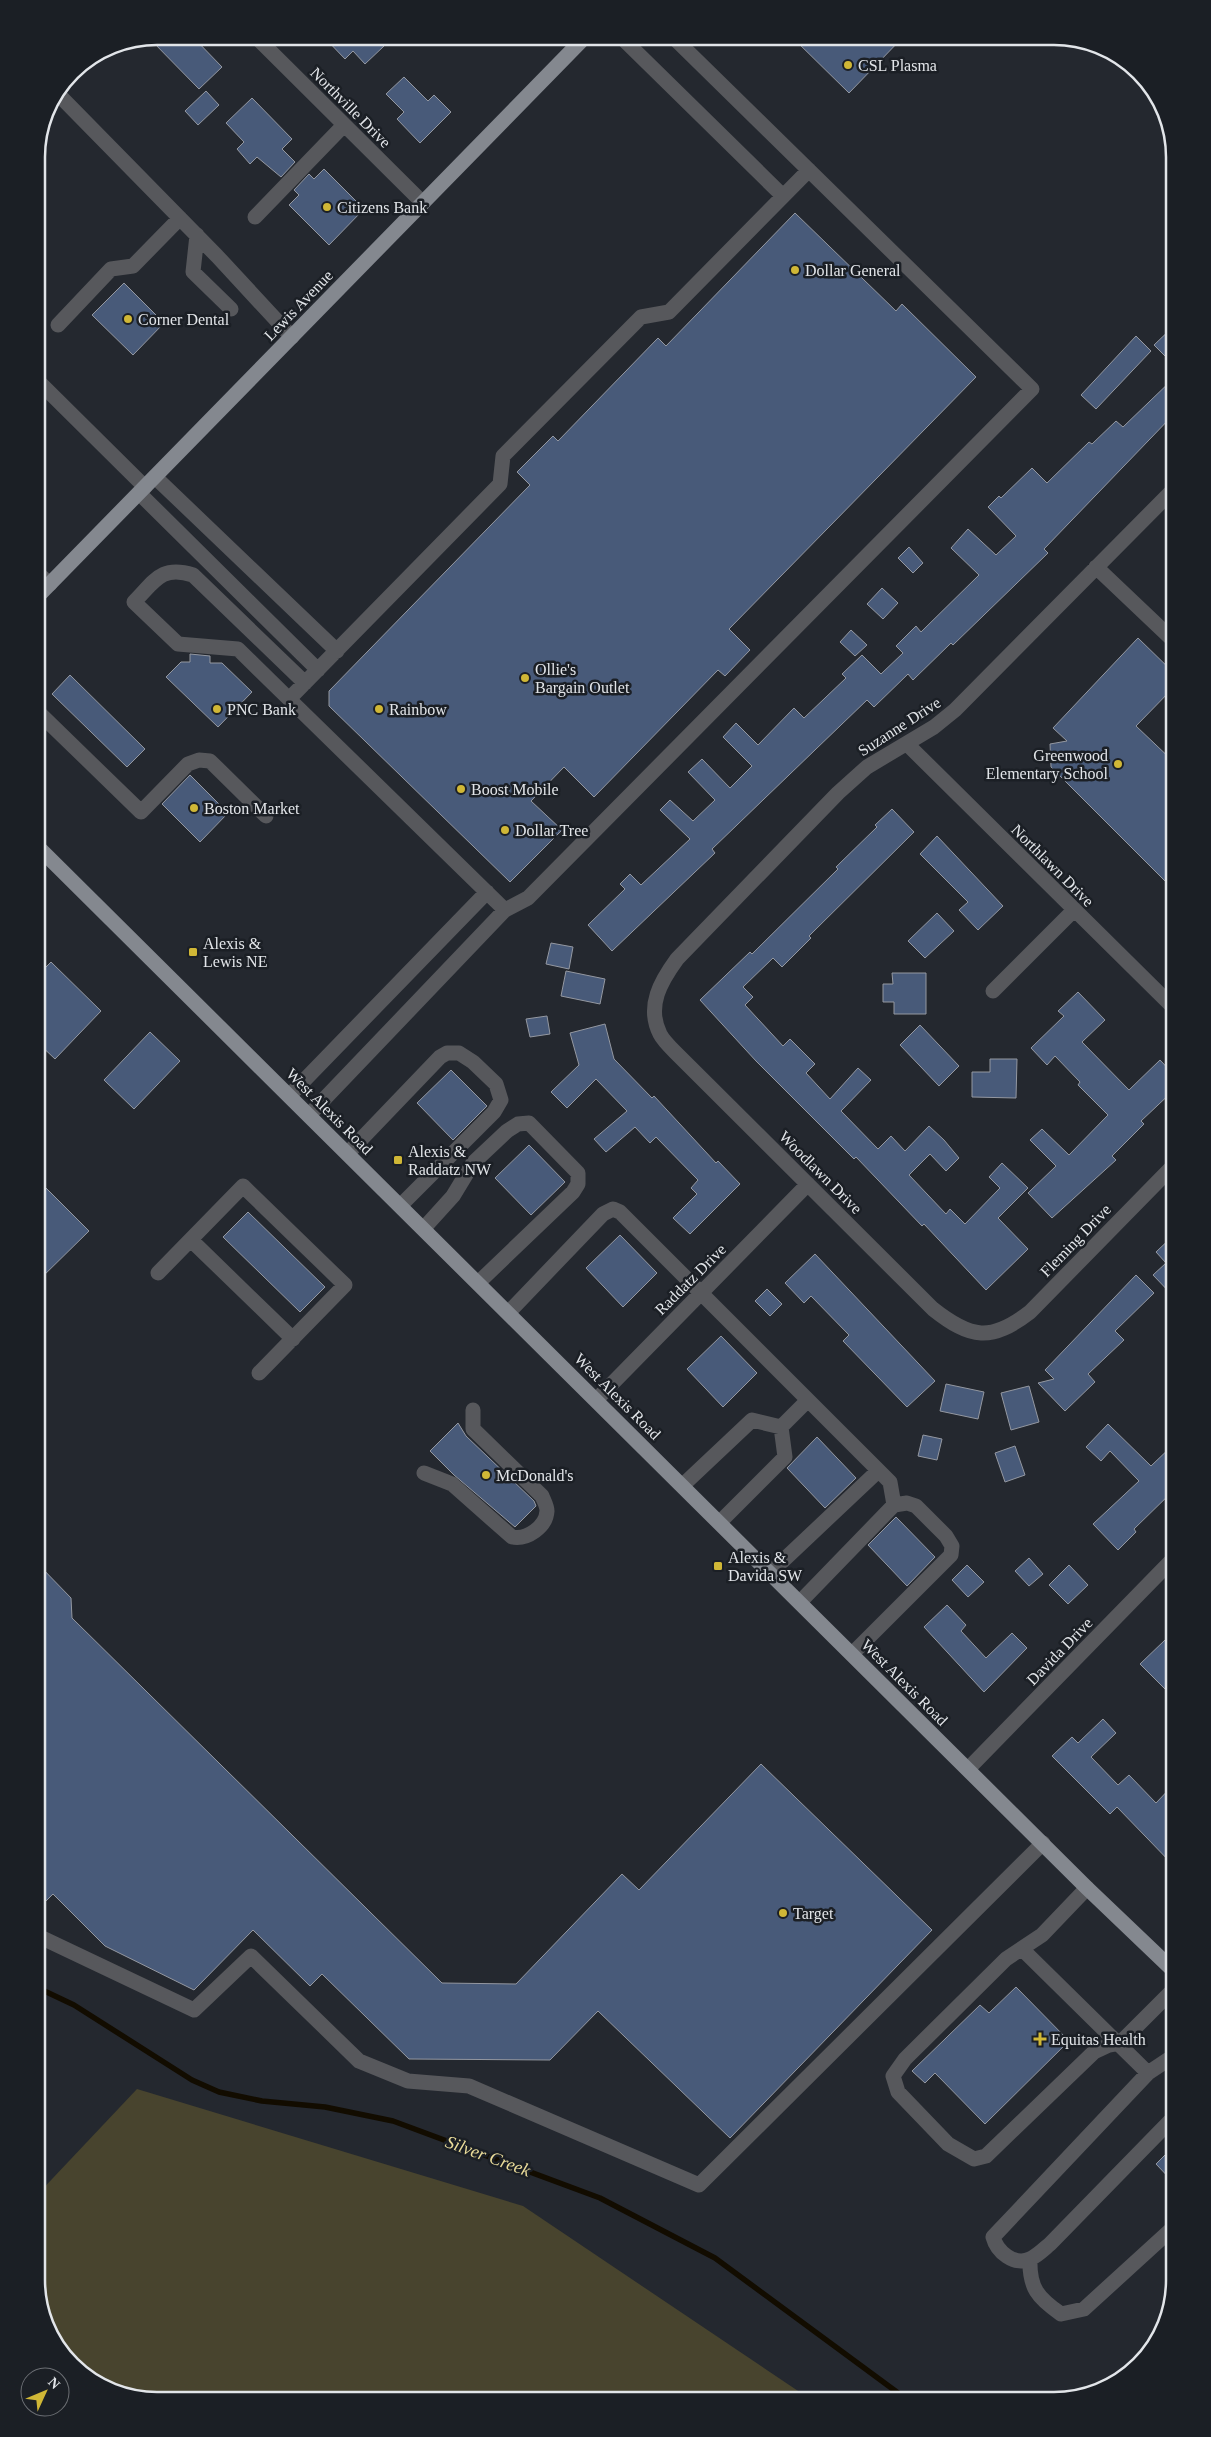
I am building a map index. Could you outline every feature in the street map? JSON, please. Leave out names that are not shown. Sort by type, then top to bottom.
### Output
[{"type":"main road","name":"Lewis Avenue","points":[[45,589],[577,45]]},
{"type":"main road","name":"West Alexis Road","points":[[45,854],[1166,1963]]},
{"type":"street","name":"Northville Drive","points":[[264,45],[423,203]]},
{"type":"street","points":[[629,45],[783,196]]},
{"type":"street","points":[[309,1115],[505,910],[528,898],[1032,389],[681,45]]},
{"type":"street","points":[[62,98],[197,235],[292,336]]},
{"type":"street","points":[[255,218],[344,125]]},
{"type":"street","points":[[289,699],[500,484],[503,456],[642,317],[669,312],[809,170]]},
{"type":"street","points":[[58,325],[111,268],[133,266],[180,218]]},
{"type":"street","points":[[197,235],[193,272],[231,310]]},
{"type":"street","points":[[45,387],[146,485],[318,670]]},
{"type":"street","points":[[146,485],[337,651]]},
{"type":"street","name":"Suzanne Drive","points":[[655,1002],[660,982],[677,959],[838,793],[867,767],[907,744],[955,710],[1166,497]]},
{"type":"street","points":[[1096,567],[1166,633]]},
{"type":"street","points":[[305,683],[193,574],[178,570],[163,573],[134,602],[178,644],[238,649],[505,910]]},
{"type":"street","points":[[45,580],[50,584]]},
{"type":"street","points":[[45,719],[140,812],[188,764],[199,760],[210,761],[266,816]]},
{"type":"street","name":"Northlawn Drive","points":[[907,744],[1166,1000]]},
{"type":"street","points":[[290,1095],[487,892]]},
{"type":"street","points":[[993,991],[1074,910]]},
{"type":"street","name":"Woodlawn Drive","points":[[655,1002],[660,1034],[674,1052],[933,1309],[956,1327],[974,1332],[994,1333]]},
{"type":"street","points":[[348,1153],[440,1057],[447,1053],[459,1053],[473,1062],[496,1084],[500,1100],[494,1112],[401,1205]]},
{"type":"street","points":[[424,1228],[453,1196],[473,1163],[518,1124],[529,1123],[578,1174],[578,1184],[573,1192],[479,1282]]},
{"type":"street","points":[[479,1126],[495,1143]]},
{"type":"street","name":"Fleming Drive","points":[[994,1333],[1012,1326],[1030,1312],[1166,1173]]},
{"type":"street","name":"Raddatz Drive","points":[[597,1399],[808,1184]]},
{"type":"street","points":[[158,1273],[244,1186],[345,1285],[259,1373]]},
{"type":"street","points":[[509,1312],[604,1214],[613,1208],[620,1212],[890,1482],[894,1504]]},
{"type":"street","points":[[191,1240],[292,1339]]},
{"type":"street","points":[[781,1427],[808,1400]]},
{"type":"street","points":[[424,1473],[452,1484],[512,1537],[520,1539],[528,1535],[546,1519],[547,1509],[542,1496],[473,1429],[473,1410]]},
{"type":"street","points":[[682,1484],[752,1420],[781,1427]]},
{"type":"street","points":[[720,1522],[785,1457],[781,1427]]},
{"type":"street","points":[[771,1572],[878,1471]]},
{"type":"street","points":[[800,1602],[894,1504],[907,1503],[916,1506],[946,1536],[952,1546],[951,1555],[852,1654]]},
{"type":"street","name":"Davida Drive","points":[[968,1769],[1166,1566]]},
{"type":"street","points":[[45,1939],[194,2010],[251,1956],[358,2060],[408,2081],[470,2086],[699,2185],[1043,1843]]},
{"type":"street","points":[[1088,1888],[1042,1935],[1006,1959],[906,2060],[893,2076],[898,2092],[948,2144],[974,2159],[986,2156],[1094,2052],[1109,2045],[1120,2043],[1166,1997]]},
{"type":"street","points":[[1022,1950],[1120,2043],[1148,2073]]},
{"type":"street","points":[[1166,2062],[1148,2073],[993,2237],[995,2245],[1003,2254],[1014,2260],[1030,2259],[1050,2244],[1166,2125]]},
{"type":"street","points":[[1030,2259],[1029,2278],[1042,2300],[1061,2314],[1084,2309],[1166,2234]]},
{"type":"shaded area","points":[[137,2089],[523,2206],[800,2392],[150,2392],[135,2390],[108,2380],[83,2364],[64,2342],[54,2323],[47,2302],[45,2280],[45,2186]]},
{"type":"building","points":[[156,45],[201,45],[222,67],[199,89]]},
{"type":"building","points":[[332,45],[384,46],[365,64],[353,51],[345,59]]},
{"type":"building","name":"CSL Plasma","points":[[800,45],[895,45],[849,93]]},
{"type":"building","points":[[404,77],[428,101],[434,95],[451,112],[420,143],[397,119],[404,112],[386,94]]},
{"type":"building","points":[[206,91],[219,105],[198,125],[185,111]]},
{"type":"building","points":[[252,98],[292,139],[282,149],[295,162],[281,177],[257,157],[250,164],[237,149],[244,142],[226,123]]},
{"type":"building","name":"Citizens Bank","points":[[324,169],[364,209],[329,245],[289,205],[299,195],[294,190],[309,174],[314,179]]},
{"type":"building","points":[[795,213],[896,311],[902,304],[976,377],[729,629],[750,650],[725,676],[718,670],[594,797],[564,767],[531,801],[562,830],[510,882],[329,706],[329,691],[530,485],[517,472],[553,436],[558,441],[658,338],[666,346]]},
{"type":"building","name":"Corner Dental","points":[[124,283],[164,323],[133,355],[92,315]]},
{"type":"building","points":[[1166,334],[1166,357],[1154,345]]},
{"type":"building","points":[[1136,336],[1151,351],[1096,409],[1081,395]]},
{"type":"building","points":[[1166,386],[1166,422],[1044,549],[1048,553],[953,645],[951,643],[913,680],[908,674],[874,707],[867,700],[712,849],[715,853],[612,951],[588,925],[625,889],[620,884],[630,874],[641,885],[690,839],[660,810],[670,800],[693,821],[715,800],[688,772],[702,759],[730,788],[752,766],[723,737],[736,723],[758,745],[794,708],[804,718],[846,678],[842,674],[862,655],[881,674],[903,653],[896,646],[916,626],[921,632],[979,575],[951,548],[968,529],[996,555],[1016,536],[988,507],[999,496],[1001,498],[1032,468],[1047,483],[1089,442],[1092,444],[1116,421],[1123,427]]},
{"type":"building","points":[[909,547],[923,563],[913,573],[898,558]]},
{"type":"building","points":[[882,588],[898,603],[883,619],[867,604]]},
{"type":"building","points":[[851,630],[867,645],[855,656],[840,642]]},
{"type":"building","name":"Greenwood Elementary School","points":[[1138,638],[1166,665],[1166,695],[1136,726],[1166,754],[1166,882],[1051,767],[1050,744],[1067,741],[1053,728]]},
{"type":"building","name":"PNC Bank","points":[[190,654],[210,656],[210,663],[222,663],[252,692],[218,727],[166,677],[181,662],[190,662]]},
{"type":"building","points":[[70,675],[145,749],[127,767],[52,694]]},
{"type":"building","name":"Boston Market","points":[[190,775],[228,813],[200,842],[162,804]]},
{"type":"building","points":[[892,809],[914,832],[809,936],[811,938],[782,967],[773,958],[743,987],[753,997],[745,1005],[783,1046],[790,1039],[815,1064],[806,1073],[830,1099],[858,1068],[871,1080],[841,1111],[878,1149],[891,1136],[905,1151],[929,1126],[944,1140],[959,1158],[946,1171],[930,1154],[909,1175],[946,1214],[950,1209],[965,1224],[1000,1188],[989,1177],[1002,1163],[1028,1188],[998,1218],[1028,1249],[986,1290],[924,1224],[922,1226],[856,1157],[854,1159],[756,1061],[700,1000],[750,952],[752,954],[838,869],[836,867],[877,827],[875,825]]},
{"type":"building","points":[[937,836],[1003,906],[978,930],[959,910],[968,902],[920,854]]},
{"type":"building","points":[[937,913],[954,931],[925,958],[908,941]]},
{"type":"building","points":[[551,943],[573,947],[569,969],[546,964]]},
{"type":"building","points":[[51,962],[101,1011],[55,1059],[45,1050],[45,968]]},
{"type":"building","points":[[566,971],[605,979],[600,1004],[561,996]]},
{"type":"building","points":[[892,973],[926,973],[926,1014],[894,1014],[894,1002],[883,1002],[883,984],[893,984]]},
{"type":"building","points":[[1078,992],[1105,1020],[1082,1042],[1129,1090],[1160,1060],[1166,1066],[1166,1097],[1141,1121],[1144,1124],[1112,1156],[1116,1160],[1052,1218],[1028,1193],[1056,1166],[1030,1140],[1042,1129],[1069,1155],[1108,1115],[1078,1085],[1080,1082],[1055,1056],[1047,1065],[1031,1048],[1064,1016],[1058,1011]]},
{"type":"building","points":[[547,1016],[550,1034],[530,1037],[526,1019]]},
{"type":"building","points":[[605,1024],[614,1059],[652,1098],[654,1096],[716,1163],[718,1161],[740,1184],[690,1234],[673,1218],[697,1194],[691,1188],[698,1180],[656,1137],[650,1143],[635,1127],[606,1152],[594,1139],[627,1111],[596,1079],[567,1108],[551,1092],[579,1065],[570,1033]]},
{"type":"building","points":[[920,1025],[959,1066],[939,1086],[900,1045]]},
{"type":"building","points":[[150,1032],[180,1061],[134,1109],[104,1080]]},
{"type":"building","points":[[990,1059],[1017,1059],[1016,1098],[972,1097],[972,1072],[990,1072]]},
{"type":"building","points":[[451,1070],[487,1106],[453,1140],[417,1103]]},
{"type":"building","points":[[529,1145],[565,1182],[531,1215],[495,1178]]},
{"type":"building","points":[[45,1187],[89,1231],[45,1274]]},
{"type":"building","points":[[248,1212],[325,1287],[300,1312],[223,1237]]},
{"type":"building","points":[[620,1235],[657,1273],[623,1307],[586,1268]]},
{"type":"building","points":[[1166,1243],[1166,1263],[1156,1252]]},
{"type":"building","points":[[815,1254],[935,1381],[907,1407],[843,1341],[849,1335],[811,1296],[804,1303],[785,1283]]},
{"type":"building","points":[[1166,1263],[1166,1289],[1153,1275]]},
{"type":"building","points":[[1136,1275],[1154,1293],[1115,1331],[1124,1340],[1088,1374],[1095,1382],[1065,1411],[1038,1383],[1054,1379],[1045,1370]]},
{"type":"building","points":[[767,1289],[782,1304],[770,1316],[755,1301]]},
{"type":"building","points":[[721,1336],[757,1373],[723,1407],[687,1369]]},
{"type":"building","points":[[946,1384],[984,1392],[978,1419],[940,1411]]},
{"type":"building","points":[[1029,1386],[1039,1422],[1011,1430],[1001,1393]]},
{"type":"building","name":"McDonald's","points":[[458,1423],[466,1436],[534,1501],[536,1506],[515,1527],[454,1475],[430,1451]]},
{"type":"building","points":[[1108,1424],[1151,1466],[1166,1452],[1166,1498],[1134,1529],[1136,1532],[1118,1550],[1093,1524],[1139,1481],[1110,1451],[1101,1461],[1086,1447]]},
{"type":"building","points":[[923,1435],[942,1439],[937,1460],[918,1456]]},
{"type":"building","points":[[817,1437],[856,1478],[825,1508],[787,1468]]},
{"type":"building","points":[[1015,1446],[1025,1475],[1005,1482],[995,1453]]},
{"type":"building","points":[[896,1517],[935,1557],[907,1586],[868,1545]]},
{"type":"building","points":[[1029,1558],[1043,1574],[1029,1586],[1015,1571]]},
{"type":"building","points":[[967,1565],[984,1582],[968,1597],[952,1580]]},
{"type":"building","points":[[1069,1565],[1088,1585],[1068,1604],[1049,1585]]},
{"type":"building","points":[[45,1571],[71,1598],[72,1618],[442,1983],[516,1984],[622,1874],[639,1890],[761,1764],[932,1930],[730,2138],[598,2011],[550,2060],[409,2059],[322,1974],[310,1986],[253,1930],[194,1990],[105,1946],[53,1894],[45,1902]]},
{"type":"building","points":[[947,1605],[966,1625],[961,1631],[986,1658],[1012,1633],[1027,1648],[984,1692],[924,1627]]},
{"type":"building","points":[[1166,1641],[1166,1690],[1140,1664]]},
{"type":"building","points":[[1103,1719],[1116,1733],[1091,1757],[1118,1785],[1129,1775],[1156,1803],[1166,1792],[1166,1858],[1117,1807],[1110,1814],[1052,1756],[1072,1737],[1078,1743]]},
{"type":"building","points":[[1016,1987],[1069,2041],[985,2124],[935,2073],[925,2083],[912,2071],[980,2005],[989,2013]]},
{"type":"building","points":[[1166,2154],[1166,2175],[1156,2164]]},
{"type":"waterway","name":"Silver Creek","points":[[45,1991],[74,2005],[192,2080],[219,2092],[262,2101],[325,2107],[393,2121],[600,2198],[715,2258],[897,2392]]},
{"type":"place","name":"CSL Plasma","points":[[848,65]]},
{"type":"place","name":"Citizens Bank","points":[[327,207]]},
{"type":"place","name":"Dollar General","points":[[795,270]]},
{"type":"place","name":"Corner Dental","points":[[128,319]]},
{"type":"place","name":"Ollie's Bargain Outlet","points":[[525,678]]},
{"type":"place","name":"PNC Bank","points":[[217,709]]},
{"type":"place","name":"Rainbow","points":[[379,709]]},
{"type":"place","name":"Greenwood Elementary School","points":[[1118,764]]},
{"type":"place","name":"Boost Mobile","points":[[461,789]]},
{"type":"place","name":"Boston Market","points":[[194,808]]},
{"type":"place","name":"Dollar Tree","points":[[505,830]]},
{"type":"place","name":"Alexis & Lewis NE","points":[[193,952]]},
{"type":"place","name":"Alexis & Raddatz NW","points":[[398,1160]]},
{"type":"place","name":"McDonald's","points":[[486,1475]]},
{"type":"place","name":"Alexis & Davida SW","points":[[718,1566]]},
{"type":"place","name":"Target","points":[[783,1913]]},
{"type":"place","name":"Equitas Health","points":[[1040,2039]]}]
